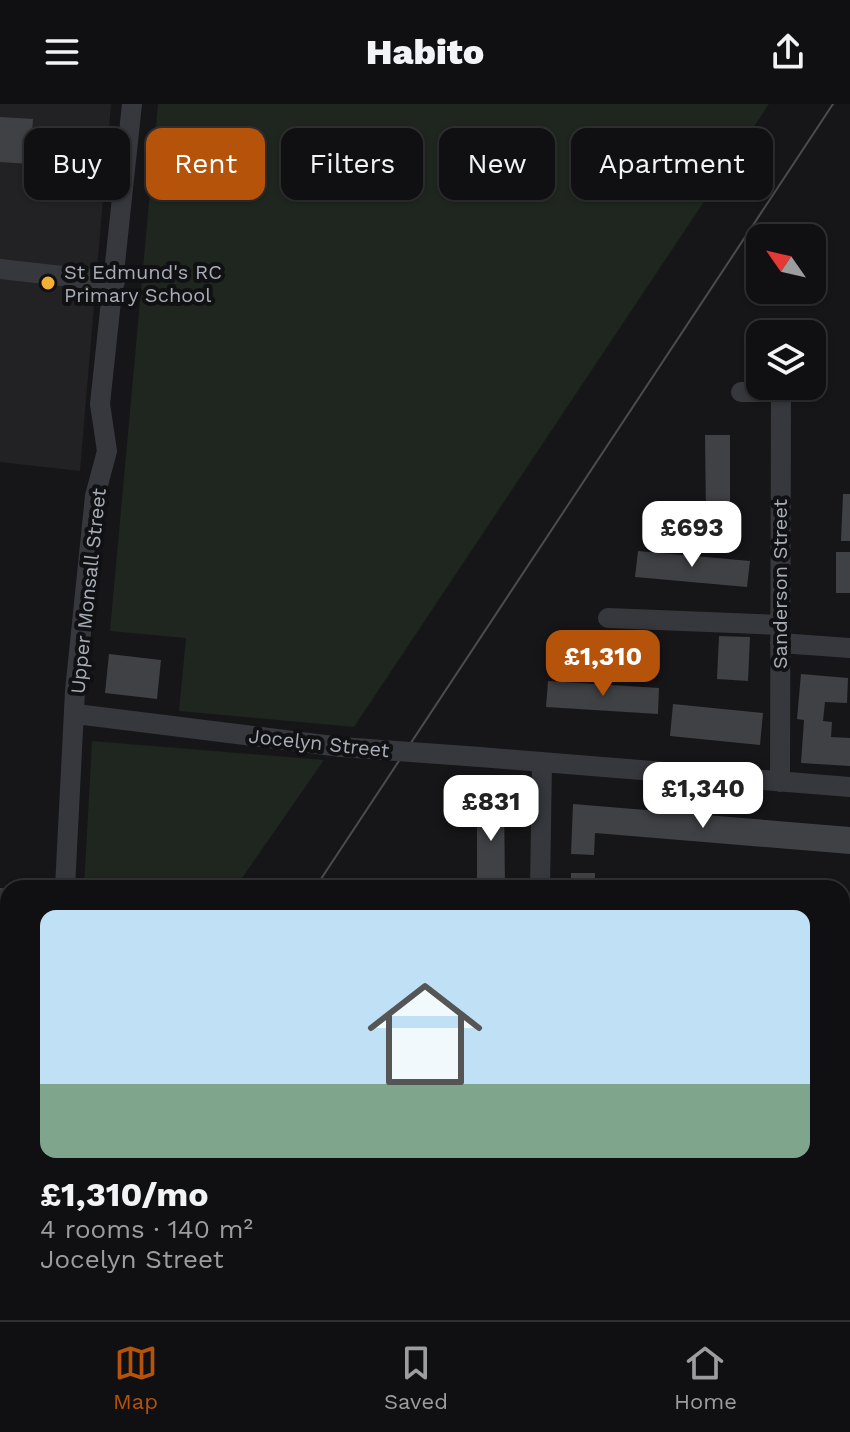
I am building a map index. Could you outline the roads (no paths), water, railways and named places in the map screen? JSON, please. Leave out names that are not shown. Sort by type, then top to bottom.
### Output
[{"type":"street","name":"Upper Monsall Street","points":[[66,880],[95,496],[107,451],[100,404],[132,104]]},
{"type":"street","points":[[0,269],[115,282]]},
{"type":"street","points":[[741,392],[746,392]]},
{"type":"street","name":"Sanderson Street","points":[[780,782],[781,400]]},
{"type":"street","points":[[608,618],[780,634],[850,648]]},
{"type":"street","name":"Jocelyn Street","points":[[76,714],[341,747],[850,787]]},
{"type":"street","points":[[540,880],[542,762]]},
{"type":"tram line","points":[[320,880],[833,104]]},
{"type":"place","name":"St Edmund's RC Primary School","points":[[48,283]]}]
